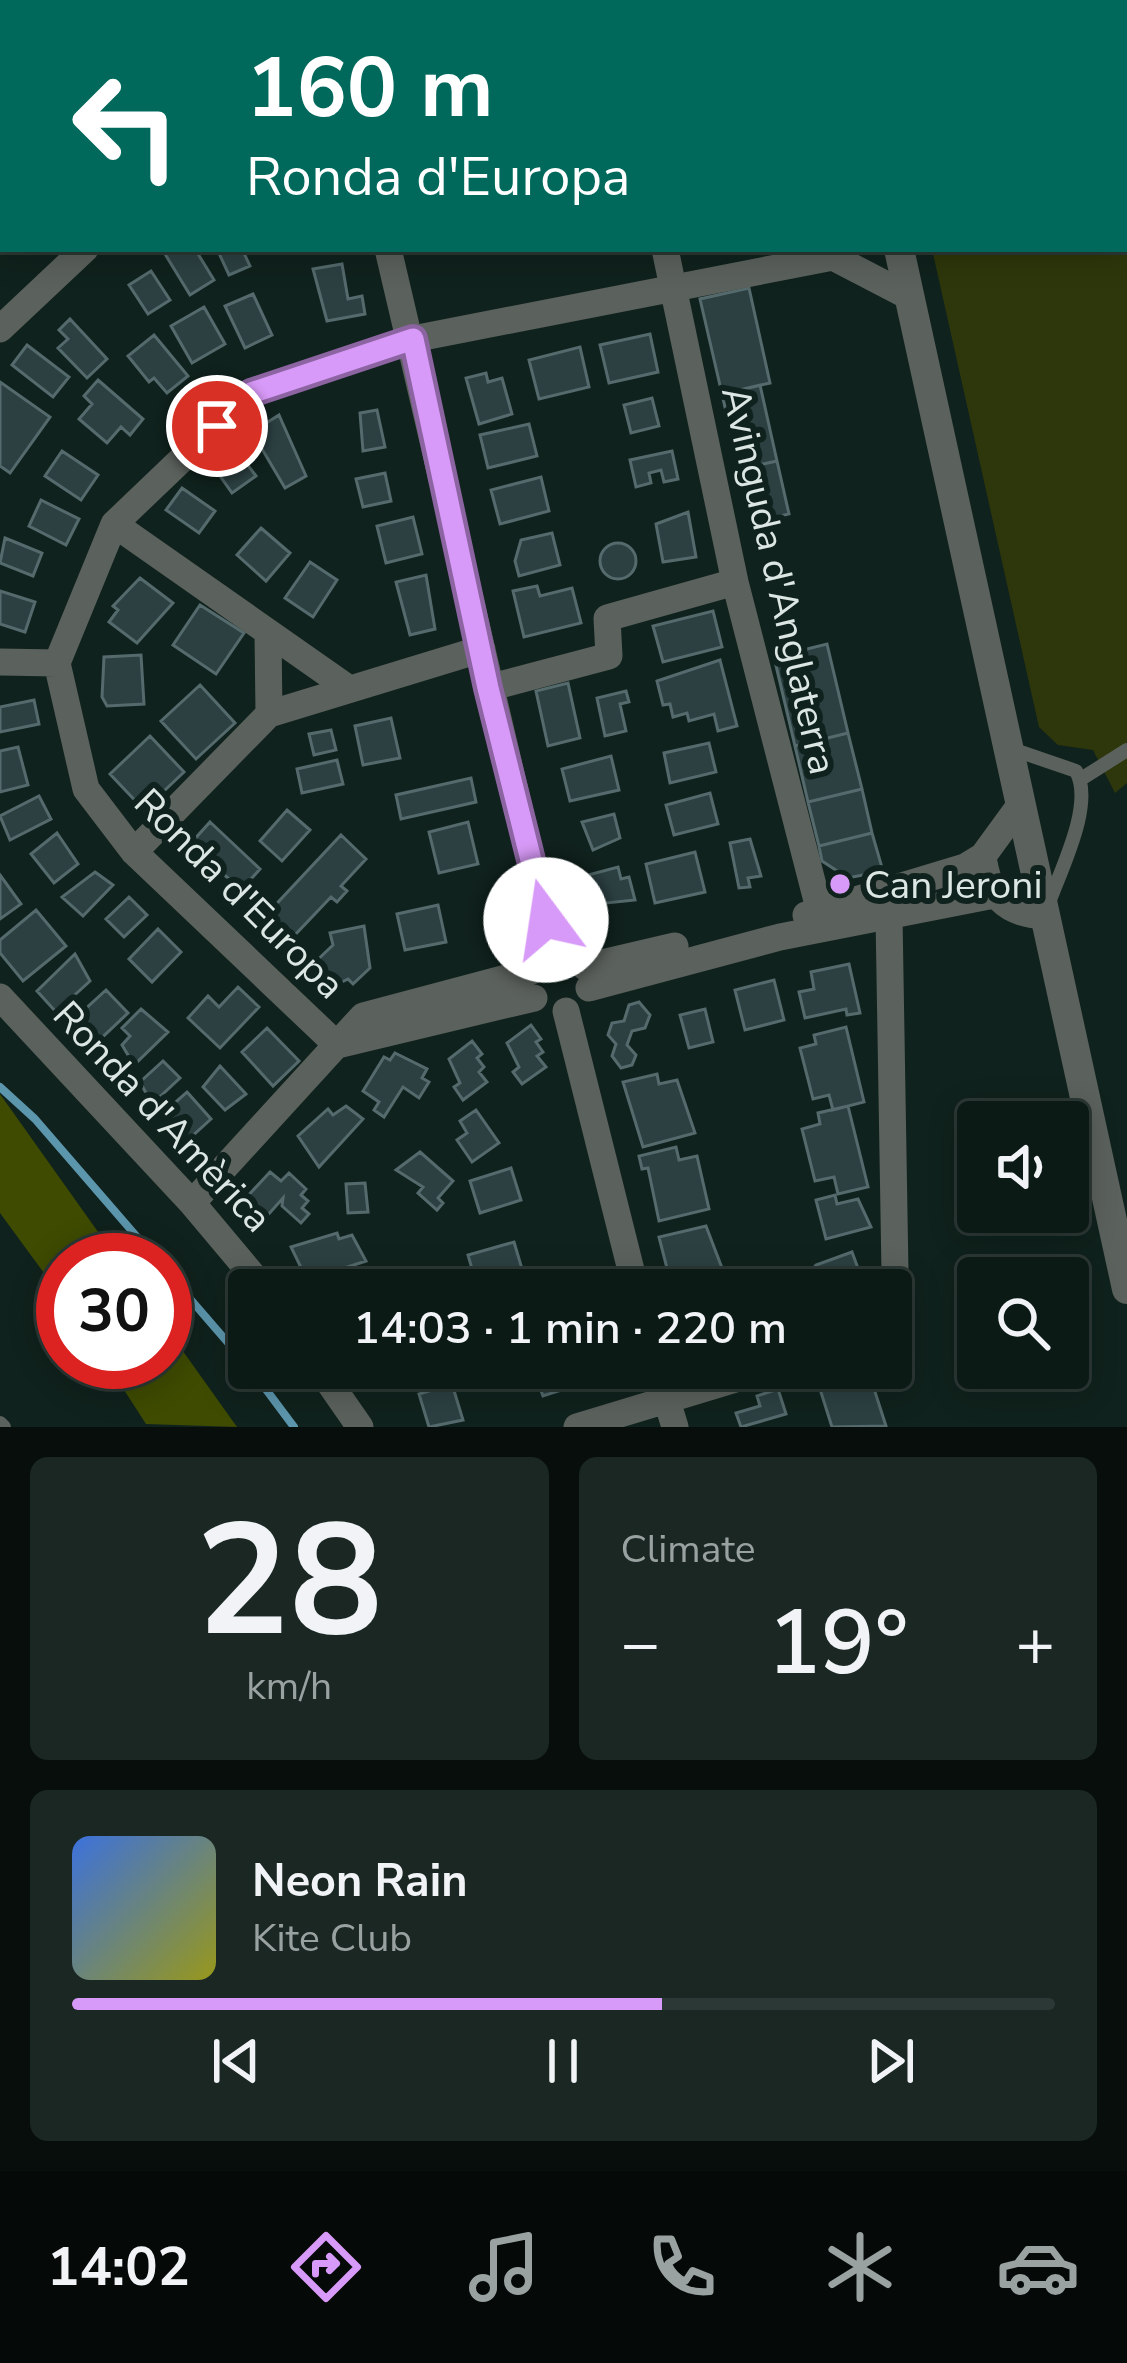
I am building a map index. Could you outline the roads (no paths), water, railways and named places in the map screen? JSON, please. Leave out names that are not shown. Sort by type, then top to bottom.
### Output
[{"type":"street","points":[[0,329],[82,252]]},
{"type":"street","points":[[192,1203],[337,1045],[540,974],[577,958],[587,977],[584,998],[566,1011],[543,1007],[540,974],[482,650],[413,339],[389,252]]},
{"type":"street","name":"Avinguda d'Anglaterra","points":[[665,252],[735,582],[822,920]]},
{"type":"street","points":[[900,252],[1127,1289]]},
{"type":"street","points":[[0,662],[57,663],[114,524],[251,393],[413,339],[836,253],[908,296]]},
{"type":"street","points":[[114,524],[348,688]]},
{"type":"street","points":[[488,688],[609,656],[607,618],[735,582]]},
{"type":"street","points":[[268,634],[269,714]]},
{"type":"street","points":[[134,852],[269,714],[482,650]]},
{"type":"street","name":"Ronda d'Europa","points":[[57,663],[86,789],[134,852],[337,1045]]},
{"type":"street","points":[[587,977],[822,920],[965,867],[983,856],[1018,808]]},
{"type":"street","points":[[983,856],[994,895],[1017,914],[1044,916]]},
{"type":"street","points":[[822,920],[889,916],[994,895]]},
{"type":"street","points":[[889,916],[896,1269]]},
{"type":"street","name":"Ronda d'Amèrica","points":[[0,997],[247,1269]]},
{"type":"street","points":[[566,1011],[631,1269]]},
{"type":"street","points":[[334,1389],[360,1427]]},
{"type":"street","points":[[662,1389],[675,1427]]},
{"type":"street","points":[[577,1427],[700,1389]]},
{"type":"lane","points":[[1009,748],[1076,771],[1081,779],[1085,805],[1069,837],[1044,916]]},
{"type":"lane","points":[[1081,779],[1127,750]]},
{"type":"waterway","points":[[0,1087],[35,1119],[134,1233]]},
{"type":"waterway","points":[[192,1301],[228,1343]]},
{"type":"waterway","points":[[266,1389],[294,1427]]},
{"type":"place","name":"Can Jeroni","points":[[840,884]]}]
